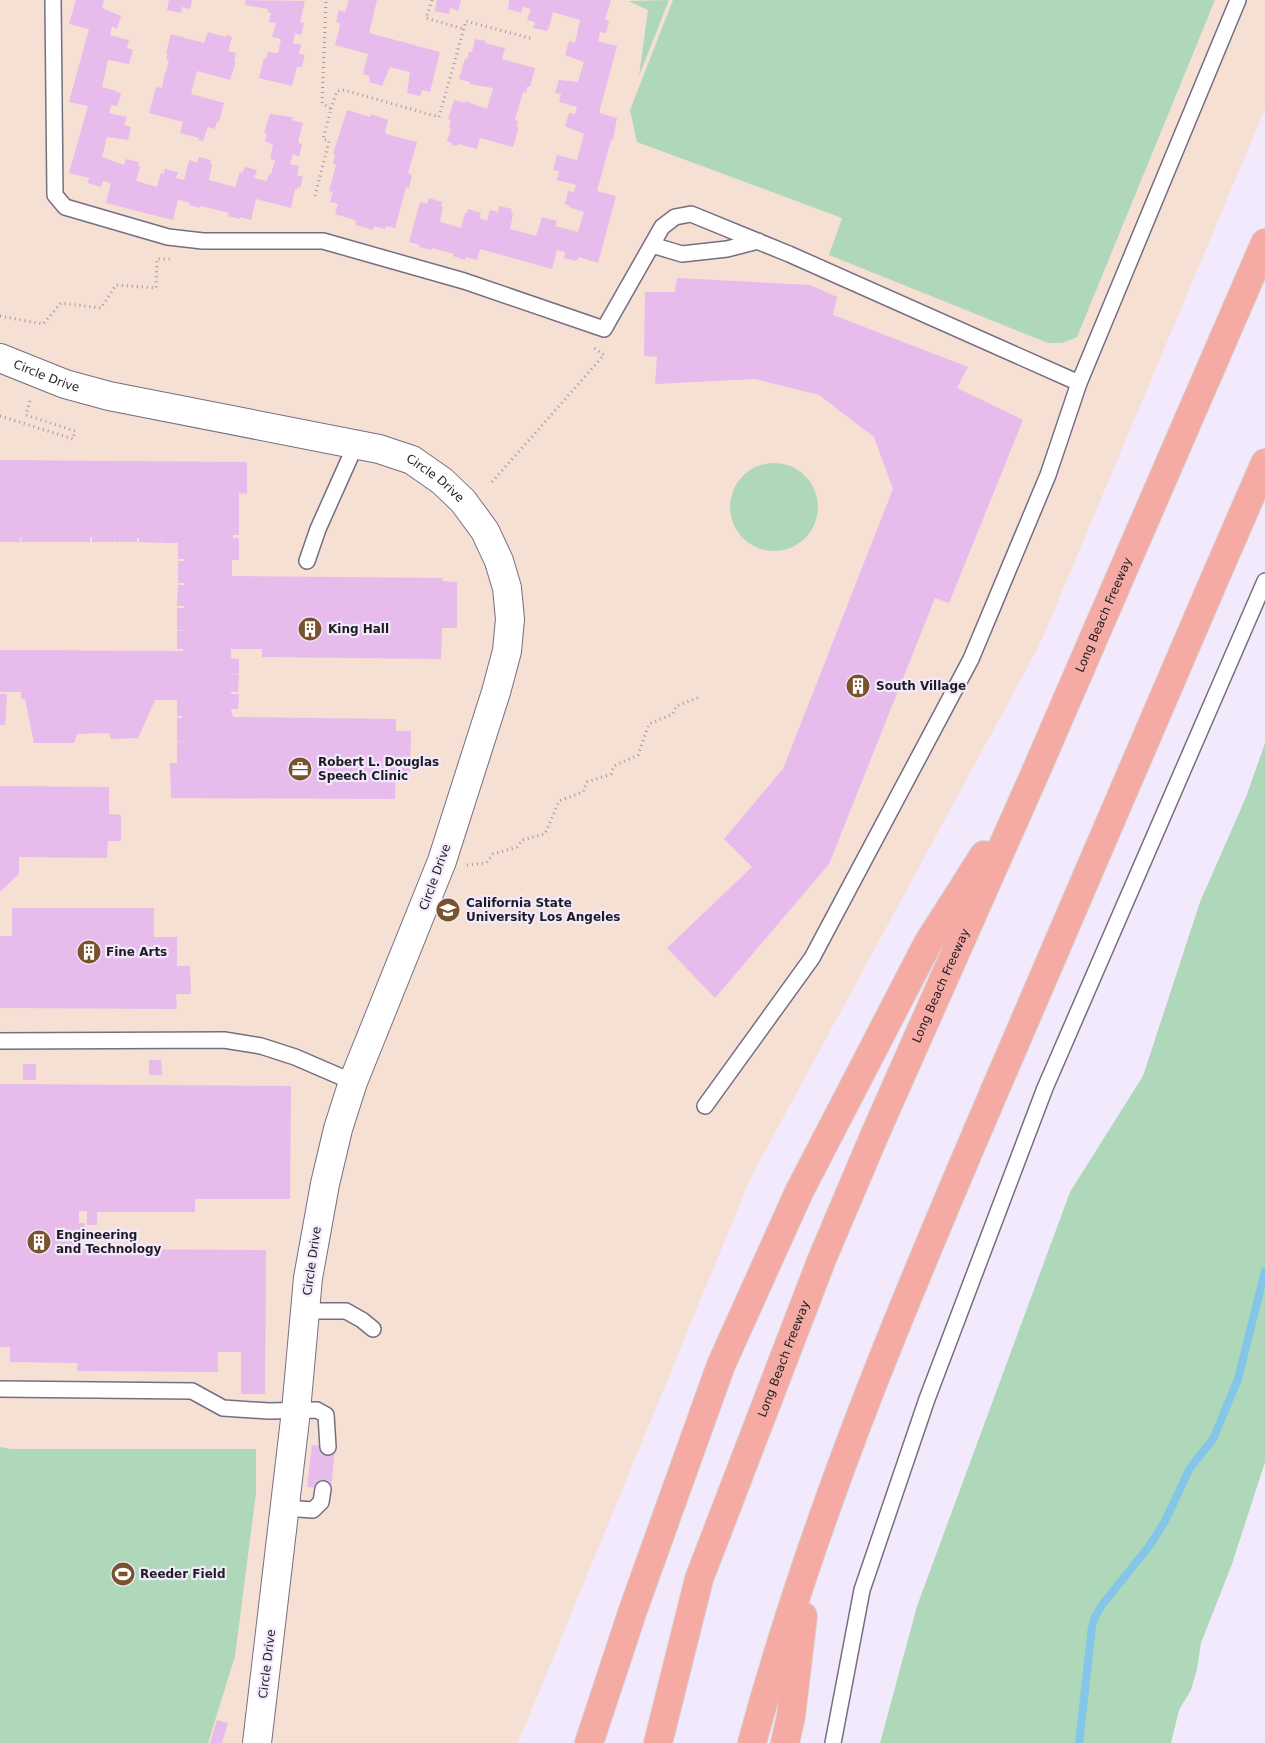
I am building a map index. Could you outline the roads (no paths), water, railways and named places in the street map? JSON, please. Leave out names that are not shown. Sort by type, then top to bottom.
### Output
[{"type":"highway","name":"Long Beach Freeway","points":[[658,1743],[699,1579],[822,1259],[1265,243]]},
{"type":"highway","points":[[752,1743],[811,1549],[876,1372],[980,1123],[1265,463]]},
{"type":"highway","points":[[589,1743],[633,1610],[720,1365],[798,1192],[928,943],[1033,778]]},
{"type":"highway","points":[[785,1743],[791,1716],[811,1549]]},
{"type":"highway","points":[[640,1743],[649,1709],[699,1579]]},
{"type":"highway","points":[[572,1743],[633,1610]]},
{"type":"street","name":"Circle Drive","points":[[0,358],[65,384],[109,396],[356,444],[379,449],[412,460],[442,481],[463,501],[485,531],[499,561],[507,588],[510,619],[507,652],[496,692],[442,861],[353,1082],[338,1129],[325,1184],[308,1278],[296,1411],[257,1743]]},
{"type":"lane","points":[[53,0],[55,195],[65,206],[168,237],[203,241],[323,241],[464,281],[604,329],[662,227],[675,217],[690,214],[1079,383]]},
{"type":"lane","points":[[705,1106],[812,958],[882,823],[930,738],[971,659],[1048,475],[1079,383],[1238,0]]},
{"type":"lane","points":[[652,245],[682,254],[727,249],[758,242]]},
{"type":"lane","points":[[307,561],[318,529],[356,444]]},
{"type":"lane","points":[[832,1743],[862,1590],[927,1398],[1045,1088],[1265,581]]},
{"type":"lane","points":[[0,1041],[224,1040],[261,1046],[295,1057],[353,1082]]},
{"type":"lane","points":[[306,1310],[346,1311],[373,1329]]},
{"type":"lane","points":[[0,1389],[192,1391],[223,1408],[317,1410],[326,1415],[328,1447]]},
{"type":"lane","points":[[285,1508],[313,1510],[321,1502],[323,1488]]},
{"type":"waterway","points":[[1079,1743],[1092,1626],[1095,1617],[1102,1605],[1150,1545],[1164,1523],[1190,1468],[1213,1439],[1238,1379],[1265,1271]]},
{"type":"place","name":"King Hall","points":[[310,629]]},
{"type":"place","name":"South Village","points":[[858,686]]},
{"type":"place","name":"Robert L. Douglas Speech Clinic","points":[[300,769]]},
{"type":"place","name":"California State University Los Angeles","points":[[448,910]]},
{"type":"place","name":"Fine Arts","points":[[89,952]]},
{"type":"place","name":"Engineering and Technology","points":[[39,1242]]},
{"type":"place","name":"Reeder Field","points":[[123,1574]]}]
